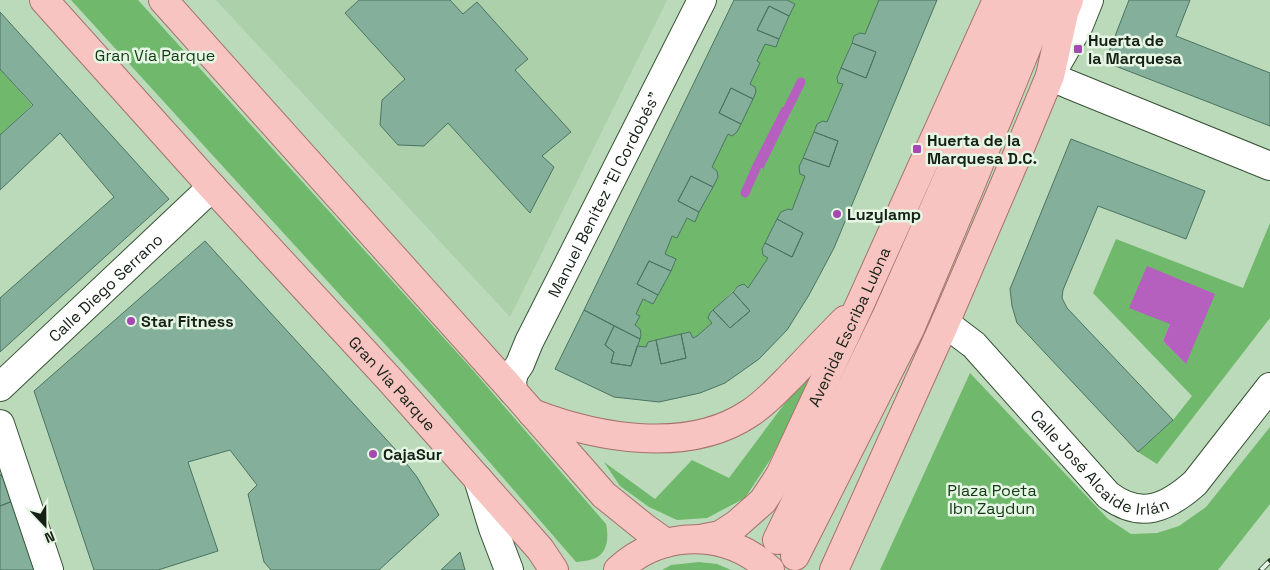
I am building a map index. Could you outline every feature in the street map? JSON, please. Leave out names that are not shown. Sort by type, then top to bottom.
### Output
[{"type":"main road","name":"Gran Vía Parque","points":[[44,0],[478,479],[540,549],[554,570]]},
{"type":"main road","points":[[163,0],[604,495],[666,543]]},
{"type":"main road","name":"Avenida Escriba Lubna","points":[[700,539],[720,535],[737,524],[763,501],[780,475],[860,304],[997,0]]},
{"type":"main road","name":"Avenida Escriba Lubna","points":[[1019,0],[949,175],[890,306],[786,548],[910,330],[1046,0]]},
{"type":"main road","points":[[834,570],[945,323],[1050,76],[1064,13],[1069,0]]},
{"type":"main road","points":[[531,412],[564,424],[636,438],[660,439],[686,436],[720,428],[736,422],[775,392],[860,304]]},
{"type":"main road","points":[[618,570],[647,550],[666,543],[700,539],[722,542],[742,550],[760,561],[770,570]]},
{"type":"street","name":"Manuel Benítez \"El Cordobés\"","points":[[513,391],[512,382],[514,374],[702,0]]},
{"type":"street","points":[[1089,0],[1050,76],[1270,166]]},
{"type":"street","name":"Calle Diego Serrano","points":[[0,387],[212,187]]},
{"type":"street","name":"Calle José Alcaide Irlán","points":[[945,323],[974,345],[1108,495],[1119,503],[1132,508],[1150,508],[1168,504],[1182,495],[1195,483],[1270,387]]},
{"type":"street","points":[[0,424],[49,570]]},
{"type":"street","points":[[478,479],[493,528],[509,570]]},
{"type":"shaded area","points":[[216,0],[667,0],[510,317]]},
{"type":"shaded area","points":[[782,107],[791,112],[763,169],[753,164]]},
{"type":"shaded area","points":[[1147,266],[1215,294],[1186,364],[1163,341],[1170,324],[1129,308]]},
{"type":"green space","name":"Gran Vía Parque","points":[[71,0],[138,0],[470,367],[606,524],[606,544],[598,557],[576,562],[434,398]]},
{"type":"green space","points":[[787,0],[879,0],[865,34],[860,33],[854,36],[837,78],[838,83],[843,84],[827,122],[823,121],[817,124],[799,167],[805,176],[792,210],[788,209],[781,212],[762,249],[763,255],[768,258],[748,288],[744,284],[738,286],[710,313],[708,318],[712,323],[697,336],[693,338],[689,332],[648,342],[646,347],[637,346],[641,335],[640,329],[635,325],[640,316],[636,314],[643,299],[653,304],[676,260],[665,254],[672,236],[677,238],[687,218],[695,222],[718,177],[717,171],[712,167],[728,134],[732,136],[750,84],[760,63],[757,61],[765,44],[776,47],[794,4]],"holes":[[[782,108],[791,112],[762,169],[754,164]]]},
{"type":"green space","points":[[0,69],[32,105],[0,135]]},
{"type":"green space","points":[[1270,223],[1270,318],[1157,464],[1138,452],[1173,420],[1192,396],[1093,293],[1116,239],[1243,288]],"holes":[[[1170,324],[1186,364],[1163,341]]]},
{"type":"green space","points":[[812,367],[818,369],[770,460],[745,498],[707,518],[677,520],[649,507],[620,486],[604,462],[655,499],[692,460],[729,478]]},
{"type":"green space","name":"Plaza Poeta Ibn Zaydun","points":[[970,373],[1108,519],[1131,534],[1157,533],[1179,526],[1206,507],[1270,427],[1270,504],[1218,570],[880,570]]},
{"type":"green space","points":[[699,562],[717,564],[731,570],[662,570],[671,565]]},
{"type":"building","points":[[359,0],[450,0],[463,14],[477,2],[528,59],[515,70],[571,132],[542,156],[554,167],[530,213],[448,123],[424,146],[398,145],[380,125],[382,100],[405,79],[345,13]]},
{"type":"building","points":[[734,0],[787,0],[795,4],[789,16],[769,6],[757,30],[779,39],[776,47],[765,44],[757,61],[760,63],[750,84],[755,87],[756,92],[753,99],[731,88],[719,113],[741,124],[737,132],[732,136],[728,134],[712,167],[717,171],[718,177],[713,187],[691,176],[678,201],[699,212],[695,222],[687,218],[677,238],[672,236],[665,254],[676,259],[671,271],[649,261],[637,284],[658,295],[653,304],[643,299],[636,314],[640,316],[635,325],[640,329],[640,339],[584,310]]},
{"type":"building","points":[[879,0],[937,0],[834,248],[809,295],[787,330],[759,359],[725,383],[700,393],[659,402],[614,397],[555,369],[584,310],[614,326],[605,345],[614,352],[611,363],[631,366],[637,346],[646,347],[648,342],[656,340],[661,364],[686,358],[681,334],[690,332],[693,338],[697,336],[712,323],[708,318],[713,310],[730,328],[750,311],[733,292],[738,286],[744,284],[748,288],[768,258],[763,255],[762,249],[765,243],[792,257],[803,233],[777,219],[781,212],[788,209],[792,210],[805,176],[800,174],[799,167],[803,158],[829,167],[838,141],[814,132],[817,124],[823,121],[827,122],[843,84],[838,83],[837,78],[841,68],[866,78],[876,52],[852,43],[854,36],[860,33],[865,34]]},
{"type":"building","points":[[1129,0],[1190,0],[1176,36],[1270,73],[1270,126],[1105,62]]},
{"type":"building","points":[[769,6],[789,16],[779,39],[757,30]]},
{"type":"building","points":[[0,12],[169,199],[0,352],[0,298],[114,197],[60,133],[0,190],[0,135],[33,105],[0,69]]},
{"type":"building","points":[[852,43],[876,52],[866,78],[841,68]]},
{"type":"building","points":[[731,88],[753,99],[741,124],[719,113]]},
{"type":"building","points":[[814,132],[838,141],[829,167],[803,158]]},
{"type":"building","points":[[1071,139],[1205,191],[1186,239],[1098,206],[1063,290],[1062,298],[1067,308],[1173,420],[1138,452],[1017,323],[1012,306],[1010,289]]},
{"type":"building","points":[[691,176],[713,187],[699,212],[678,201]]},
{"type":"building","points":[[777,219],[803,233],[792,257],[765,243]]},
{"type":"building","points":[[205,241],[395,449],[417,477],[439,515],[379,570],[271,570],[264,562],[248,494],[257,485],[230,450],[188,462],[218,551],[158,570],[94,570],[34,391]]},
{"type":"building","points":[[649,261],[671,271],[658,295],[637,284]]},
{"type":"building","points":[[733,292],[750,311],[730,328],[713,310]]},
{"type":"building","points":[[614,326],[640,339],[631,366],[611,363],[614,352],[605,345]]},
{"type":"building","points":[[681,334],[686,358],[661,364],[656,340]]},
{"type":"building","points":[[0,474],[7,483],[13,501],[0,506]]},
{"type":"building","points":[[13,501],[34,570],[0,570],[0,506]]},
{"type":"building","points":[[460,552],[465,570],[441,570]]},
{"type":"waterway","points":[[787,110],[801,82]]},
{"type":"waterway","points":[[745,193],[757,166]]},
{"type":"railway","points":[[1261,570],[1270,561]]},
{"type":"place","name":"Huerta de la Marquesa","points":[[1078,49]]},
{"type":"place","name":"Huerta de la Marquesa D.C.","points":[[917,149]]},
{"type":"place","name":"Luzylamp","points":[[837,214]]},
{"type":"place","name":"Star Fitness","points":[[131,321]]},
{"type":"place","name":"CajaSur","points":[[373,454]]}]
